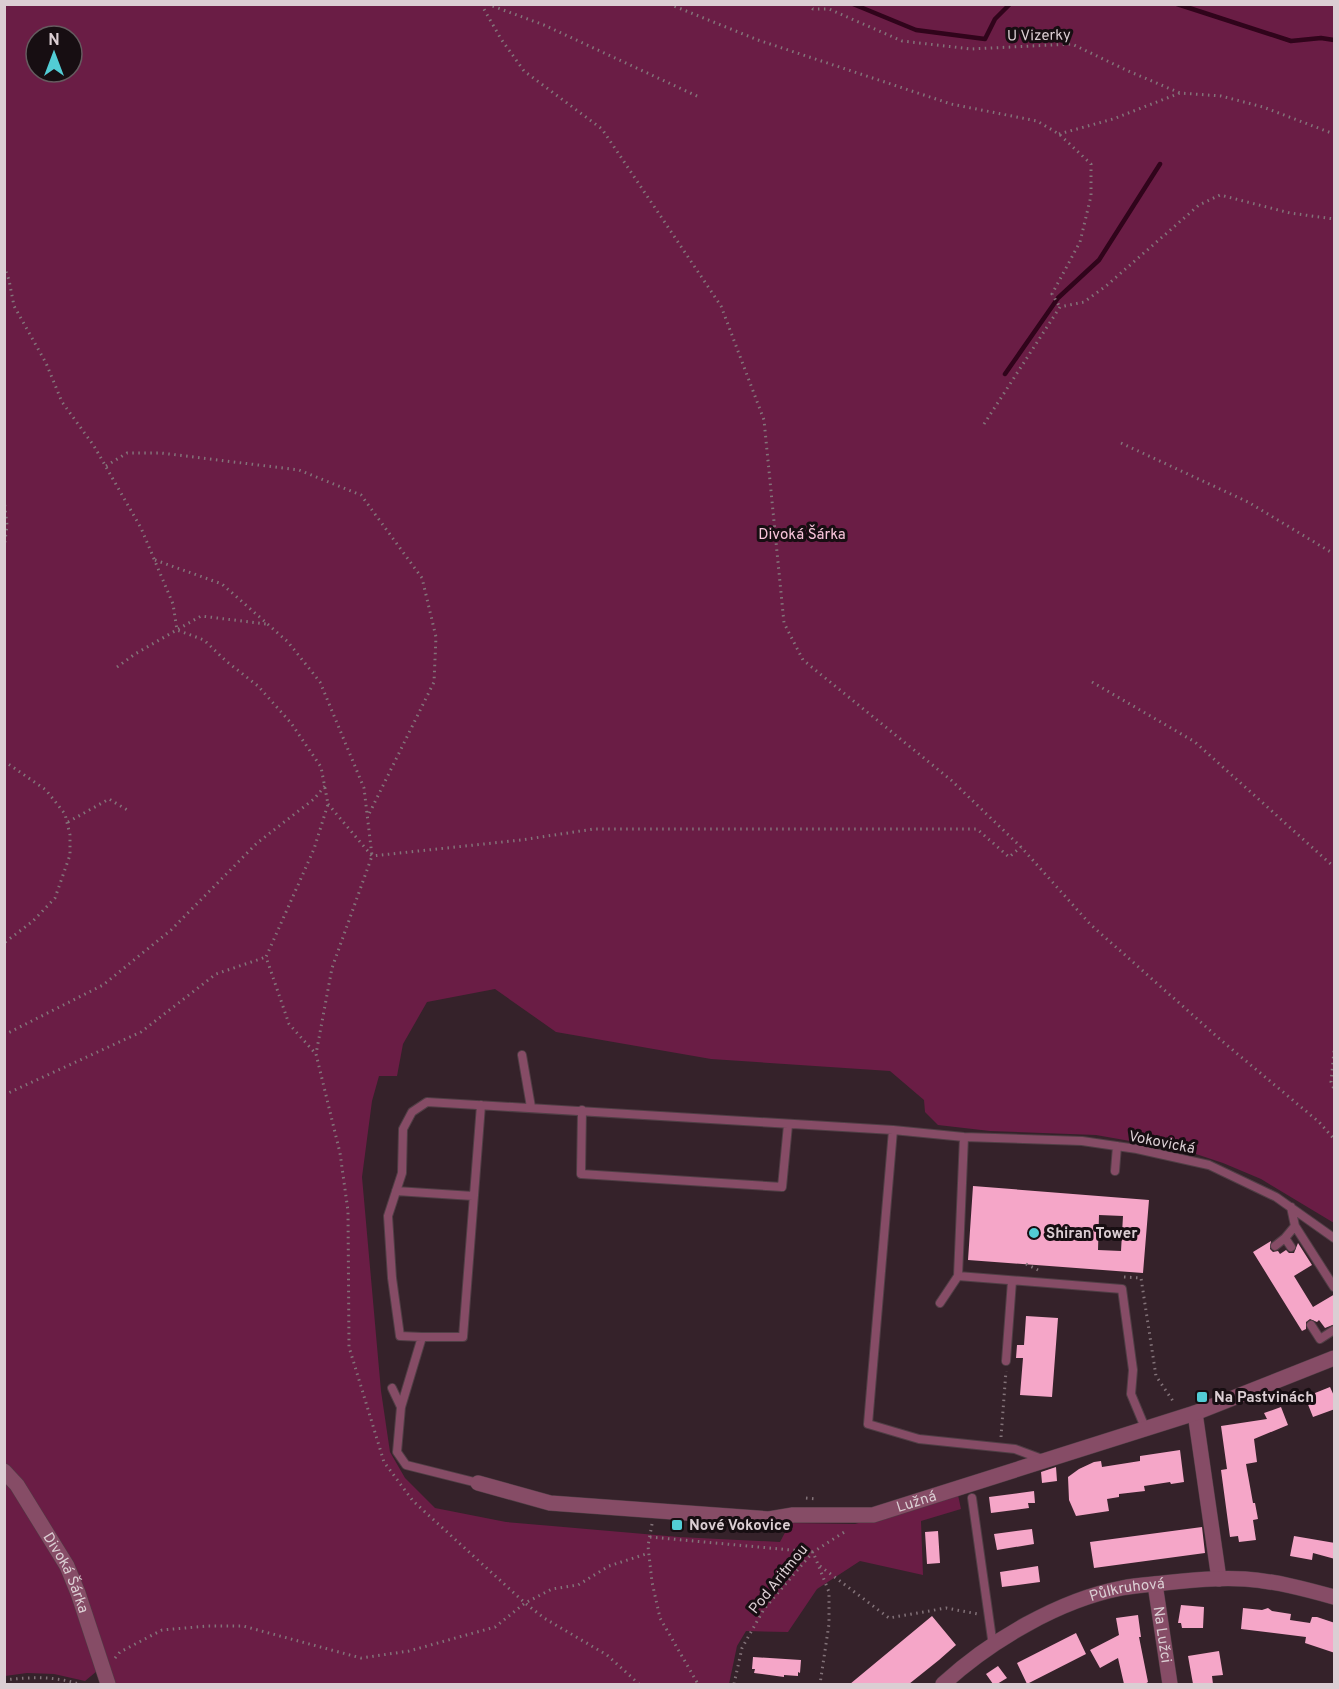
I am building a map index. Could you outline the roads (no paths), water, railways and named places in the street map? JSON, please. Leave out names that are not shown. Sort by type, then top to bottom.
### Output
[{"type":"street","name":"Lužná","points":[[478,1484],[550,1503],[769,1519],[793,1515],[873,1515],[1146,1430],[1335,1358]]},
{"type":"street","points":[[1195,1413],[1219,1579]]},
{"type":"street","name":"Divoká Šárka","points":[[4,1471],[17,1485],[67,1566],[108,1684]]},
{"type":"street","name":"Půlkruhová","points":[[943,1684],[1025,1625],[1056,1610],[1122,1588],[1219,1579],[1246,1579],[1272,1582],[1335,1597]]},
{"type":"street","name":"Na Lužci","points":[[1155,1584],[1170,1684]]},
{"type":"lane","points":[[522,1055],[531,1107]]},
{"type":"lane","name":"Vokovická","points":[[422,1337],[400,1336],[392,1278],[388,1216],[402,1173],[403,1130],[412,1112],[427,1102],[582,1110],[1117,1146],[1209,1165],[1276,1197],[1335,1238]]},
{"type":"lane","points":[[478,1484],[406,1465],[397,1452],[401,1407],[422,1337],[463,1337],[481,1105]]},
{"type":"lane","points":[[582,1110],[581,1174],[782,1187],[788,1125]]},
{"type":"lane","points":[[892,1130],[868,1424],[919,1439],[1015,1449],[1047,1460]]},
{"type":"lane","points":[[940,1303],[958,1276],[964,1137]]},
{"type":"lane","points":[[1115,1171],[1117,1146]]},
{"type":"lane","points":[[396,1191],[473,1196]]},
{"type":"lane","points":[[1291,1207],[1295,1226],[1335,1287]]},
{"type":"lane","points":[[1275,1246],[1295,1226]]},
{"type":"lane","points":[[1285,1238],[1291,1247]]},
{"type":"lane","points":[[958,1276],[1122,1289],[1133,1370],[1131,1394],[1146,1430]]},
{"type":"lane","points":[[1006,1361],[1012,1281]]},
{"type":"lane","points":[[1311,1325],[1320,1339],[1335,1330]]},
{"type":"lane","points":[[392,1388],[401,1407]]},
{"type":"lane","points":[[972,1498],[993,1646]]},
{"type":"waterway","points":[[853,4],[916,30],[985,39],[995,19],[1010,4]]},
{"type":"waterway","points":[[1177,4],[1291,41],[1321,38],[1334,40]]},
{"type":"waterway","points":[[1005,374],[1058,298],[1099,260],[1160,164]]},
{"type":"place","name":"Shiran Tower","points":[[1034,1233]]},
{"type":"place","name":"Na Pastvinách","points":[[1202,1397]]},
{"type":"place","name":"Nové Vokovice","points":[[677,1525]]}]
